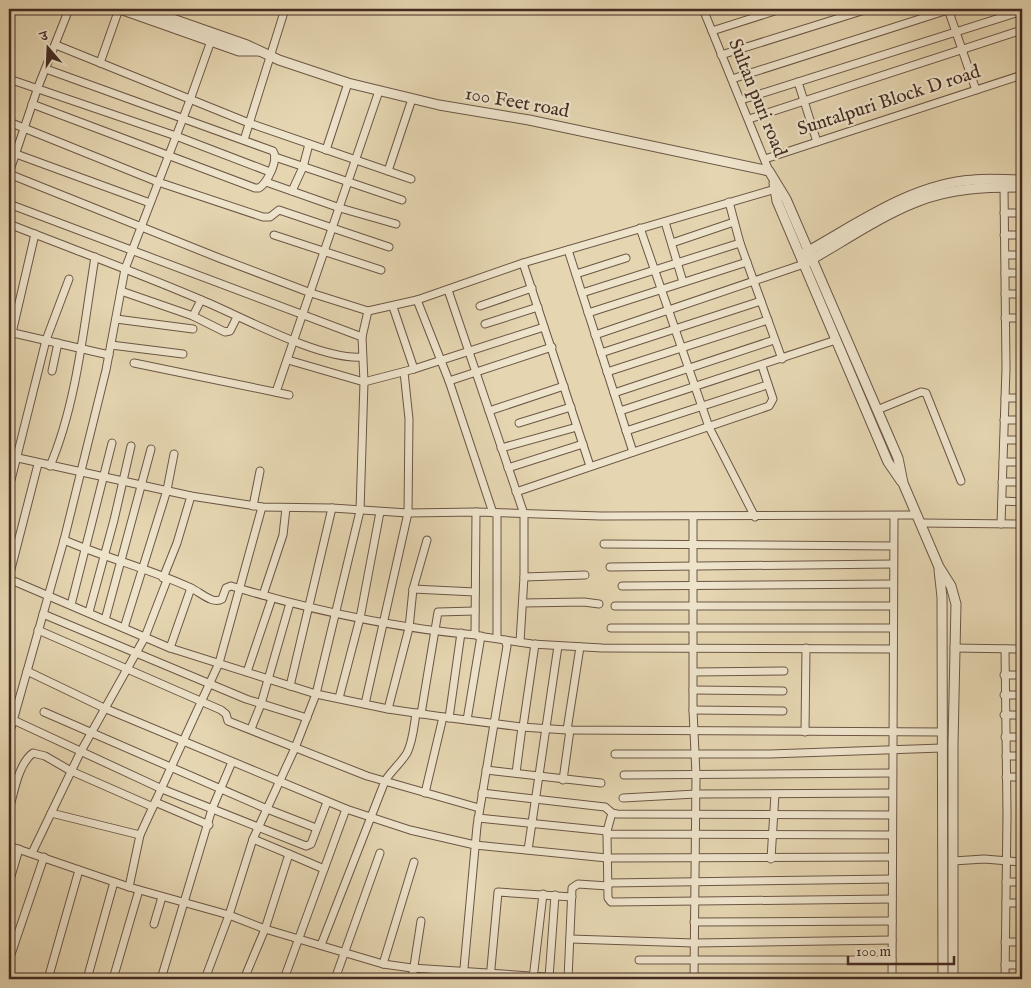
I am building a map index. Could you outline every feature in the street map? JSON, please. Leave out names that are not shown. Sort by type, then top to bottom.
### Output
[{"type":"street","points":[[69,9],[38,87],[9,173],[141,228],[311,293],[368,311],[393,307],[417,300],[523,263],[777,189]]},
{"type":"street","points":[[100,63],[120,9]]},
{"type":"street","name":"100 Feet road","points":[[120,9],[144,11],[212,37],[259,51],[348,83],[412,99],[538,122],[770,173]]},
{"type":"street","points":[[244,140],[285,9]]},
{"type":"street","name":"Sultan puri road","points":[[703,9],[770,173]]},
{"type":"street","points":[[712,31],[781,9]]},
{"type":"street","points":[[722,54],[853,11],[868,9]]},
{"type":"street","points":[[732,79],[949,9],[976,90]]},
{"type":"street","points":[[741,100],[1022,11]]},
{"type":"street","points":[[749,118],[1022,30]]},
{"type":"street","points":[[9,735],[11,719],[28,671],[64,540],[109,355],[125,269],[190,100],[212,37]]},
{"type":"street","points":[[56,45],[249,123],[411,179]]},
{"type":"street","points":[[32,104],[169,154],[255,188],[259,188],[266,182],[270,172],[275,158],[273,151],[46,69]]},
{"type":"street","name":"Suntalpuri Block D road","points":[[765,159],[1022,75]]},
{"type":"street","points":[[9,79],[38,87],[176,136],[270,172]]},
{"type":"street","points":[[798,82],[818,142]]},
{"type":"street","points":[[326,150],[348,83]]},
{"type":"street","points":[[276,392],[380,91]]},
{"type":"street","points":[[388,171],[412,99]]},
{"type":"street","points":[[9,122],[158,182],[263,217],[270,217],[278,210],[389,247]]},
{"type":"street","points":[[292,191],[303,167],[309,144]]},
{"type":"street","points":[[16,154],[150,203]]},
{"type":"street","points":[[275,158],[348,184],[402,200]]},
{"type":"street","points":[[770,173],[777,189],[777,201],[806,258],[877,410],[898,458],[903,483],[939,568],[951,586],[956,604],[954,648],[953,979]]},
{"type":"street","points":[[806,258],[897,202],[930,189],[972,180],[1022,180]]},
{"type":"street","points":[[266,182],[340,208],[396,224]]},
{"type":"street","points":[[1001,524],[1005,398],[1004,187]]},
{"type":"street","points":[[595,335],[754,282],[806,258],[916,202],[955,190],[1022,187]]},
{"type":"street","points":[[729,202],[740,243],[782,359]]},
{"type":"street","points":[[9,204],[362,337]]},
{"type":"street","points":[[1004,213],[1022,213]]},
{"type":"street","points":[[666,222],[683,282]]},
{"type":"street","points":[[672,243],[734,222]]},
{"type":"street","points":[[9,224],[125,269],[295,340],[336,355],[349,358],[362,356]]},
{"type":"street","points":[[640,228],[709,427],[755,517]]},
{"type":"street","points":[[36,234],[10,333],[109,355]]},
{"type":"street","points":[[274,235],[381,270]]},
{"type":"street","points":[[1004,235],[1022,235]]},
{"type":"street","points":[[582,293],[740,243]]},
{"type":"street","points":[[568,250],[633,452]]},
{"type":"street","points":[[1004,255],[1022,255]]},
{"type":"street","points":[[50,466],[62,430],[80,349],[95,257]]},
{"type":"street","points":[[576,274],[626,258]]},
{"type":"street","points":[[806,258],[836,340],[888,462],[903,483]]},
{"type":"street","points":[[588,312],[747,262]]},
{"type":"street","points":[[523,263],[590,466]]},
{"type":"street","points":[[1005,273],[1022,273]]},
{"type":"street","points":[[9,488],[46,340],[68,279]]},
{"type":"street","points":[[480,306],[532,288]]},
{"type":"street","points":[[121,290],[193,316],[225,332],[230,331],[237,317]]},
{"type":"street","points":[[448,290],[524,514],[524,577],[520,642]]},
{"type":"street","points":[[1005,294],[1022,294]]},
{"type":"street","points":[[193,316],[201,300]]},
{"type":"street","points":[[417,300],[495,513],[496,638]]},
{"type":"street","points":[[601,354],[761,301]]},
{"type":"street","points":[[393,307],[414,369]]},
{"type":"street","points":[[485,324],[538,307]]},
{"type":"street","points":[[205,979],[229,915],[253,839],[296,748],[316,694],[336,613],[360,511],[364,382],[362,337],[368,311]]},
{"type":"street","points":[[1005,318],[1022,318]]},
{"type":"street","points":[[116,319],[193,329]]},
{"type":"street","points":[[607,372],[768,320]]},
{"type":"street","points":[[288,360],[364,382],[414,369],[544,327]]},
{"type":"street","points":[[614,393],[774,340]]},
{"type":"street","points":[[620,411],[762,366],[836,340]]},
{"type":"street","points":[[52,371],[58,343]]},
{"type":"street","points":[[111,346],[183,354]]},
{"type":"street","points":[[448,381],[552,347]]},
{"type":"street","points":[[134,363],[289,394]]},
{"type":"street","points":[[516,492],[769,406],[773,399],[762,366]]},
{"type":"street","points":[[365,704],[408,513],[409,419],[404,372]]},
{"type":"street","points":[[626,431],[767,385]]},
{"type":"street","points":[[489,411],[564,386]]},
{"type":"street","points":[[877,410],[921,392],[926,393],[961,481]]},
{"type":"street","points":[[1005,398],[1022,398]]},
{"type":"street","points":[[519,423],[571,407]]},
{"type":"street","points":[[1004,420],[1022,420]]},
{"type":"street","points":[[501,448],[577,427]]},
{"type":"street","points":[[1004,440],[1022,440]]},
{"type":"street","points":[[71,605],[105,477],[112,443]]},
{"type":"street","points":[[508,468],[583,444]]},
{"type":"street","points":[[89,612],[105,556],[130,446]]},
{"type":"street","points":[[104,620],[151,449]]},
{"type":"street","points":[[124,628],[166,490],[174,454]]},
{"type":"street","points":[[9,456],[38,464],[191,496],[262,507],[332,508],[408,513],[476,512],[755,517],[894,517],[1022,524]]},
{"type":"street","points":[[1003,462],[1022,462]]},
{"type":"street","points":[[38,464],[9,578],[170,648],[316,694],[388,709],[493,724],[547,729],[696,732],[942,732]]},
{"type":"street","points":[[253,506],[260,471]]},
{"type":"street","points":[[1002,482],[1022,482]]},
{"type":"street","points":[[32,853],[80,753],[145,637],[191,496]]},
{"type":"street","points":[[1002,502],[1022,502]]},
{"type":"street","points":[[129,887],[140,835],[219,663],[262,507]]},
{"type":"street","points":[[263,595],[282,535],[286,508]]},
{"type":"street","points":[[290,686],[332,508]]},
{"type":"street","points":[[339,698],[360,618],[380,512]]},
{"type":"street","points":[[468,720],[478,635],[475,612],[476,512]]},
{"type":"street","points":[[693,516],[693,710],[696,732],[694,979]]},
{"type":"street","points":[[892,979],[892,628],[894,517]]},
{"type":"street","points":[[64,540],[86,550],[143,568],[191,588],[214,601],[222,599],[227,586],[309,608],[408,628],[478,635],[535,644],[580,647],[892,648]]},
{"type":"street","points":[[388,709],[408,628],[413,590],[427,540]]},
{"type":"street","points":[[604,544],[893,546]]},
{"type":"street","points":[[610,567],[893,564]]},
{"type":"street","points":[[939,568],[942,597],[943,979]]},
{"type":"street","points":[[524,577],[586,576]]},
{"type":"street","points":[[622,586],[893,584]]},
{"type":"street","points":[[170,648],[191,588]]},
{"type":"street","points":[[413,590],[475,592]]},
{"type":"street","points":[[247,672],[272,598]]},
{"type":"street","points":[[523,603],[584,602],[600,604]]},
{"type":"street","points":[[251,729],[261,704],[290,603]]},
{"type":"street","points":[[615,606],[893,606]]},
{"type":"street","points":[[320,945],[385,782],[392,769],[406,754],[419,713],[438,612],[475,612]]},
{"type":"street","points":[[43,614],[261,704],[307,718]]},
{"type":"street","points":[[611,628],[693,626],[892,628]]},
{"type":"street","points":[[38,630],[224,712],[228,721],[385,782],[480,808]]},
{"type":"street","points":[[425,793],[446,717],[461,634]]},
{"type":"street","points":[[463,979],[478,818],[507,646],[505,640]]},
{"type":"street","points":[[516,773],[535,644]]},
{"type":"street","points":[[528,850],[558,646]]},
{"type":"street","points":[[562,780],[580,647]]},
{"type":"street","points":[[805,732],[806,648]]},
{"type":"street","points":[[954,648],[1022,648]]},
{"type":"street","points":[[1005,649],[1005,979]]},
{"type":"street","points":[[28,671],[104,708],[327,802],[410,830],[475,845],[607,858],[696,857],[771,859],[892,857]]},
{"type":"street","points":[[694,672],[784,671]]},
{"type":"street","points":[[1004,675],[1022,675]]},
{"type":"street","points":[[693,690],[783,691]]},
{"type":"street","points":[[1004,695],[1022,695]]},
{"type":"street","points":[[693,710],[784,711]]},
{"type":"street","points":[[44,712],[267,809],[316,828]]},
{"type":"street","points":[[1004,715],[1022,715]]},
{"type":"street","points":[[11,719],[80,753],[162,789],[258,828],[310,846],[327,802]]},
{"type":"street","points":[[1005,737],[1022,737]]},
{"type":"street","points":[[615,754],[770,754],[942,748]]},
{"type":"street","points":[[9,810],[19,778],[28,757],[33,753],[45,756],[72,771],[209,825]]},
{"type":"street","points":[[1006,756],[1022,756]]},
{"type":"street","points":[[161,979],[209,825],[212,809],[232,762]]},
{"type":"street","points":[[486,770],[601,783]]},
{"type":"street","points":[[624,775],[892,773]]},
{"type":"street","points":[[1006,777],[1022,777]]},
{"type":"street","points":[[482,793],[605,807],[612,813],[892,815]]},
{"type":"street","points":[[623,798],[696,794],[892,793]]},
{"type":"street","points":[[771,859],[772,815],[775,794]]},
{"type":"street","points":[[284,979],[346,809]]},
{"type":"street","points":[[51,813],[140,835]]},
{"type":"street","points":[[612,813],[607,832],[608,898],[611,902],[892,900]]},
{"type":"street","points":[[478,818],[607,832],[892,835]]},
{"type":"street","points":[[253,839],[324,869]]},
{"type":"street","points":[[9,846],[129,887],[184,904],[229,915],[265,929],[383,964],[412,968],[464,970],[490,976],[514,978],[570,979],[572,888],[575,885],[892,879]]},
{"type":"street","points":[[9,883],[19,849]]},
{"type":"street","points":[[335,979],[380,853]]},
{"type":"street","points":[[244,979],[265,929],[288,854]]},
{"type":"street","points":[[9,960],[44,858]]},
{"type":"street","points":[[953,861],[984,859],[1022,862]]},
{"type":"street","points":[[383,964],[414,862]]},
{"type":"street","points":[[48,979],[79,870]]},
{"type":"street","points":[[86,979],[114,882]]},
{"type":"street","points":[[1006,882],[1022,882]]},
{"type":"street","points":[[113,979],[139,890]]},
{"type":"street","points":[[490,976],[498,892],[572,897]]},
{"type":"street","points":[[533,978],[543,894]]},
{"type":"street","points":[[549,978],[555,896]]},
{"type":"street","points":[[154,924],[162,897]]},
{"type":"street","points":[[1006,903],[1022,903]]},
{"type":"street","points":[[412,979],[412,968],[420,921]]},
{"type":"street","points":[[694,922],[892,921]]},
{"type":"street","points":[[570,939],[694,943],[892,940]]},
{"type":"street","points":[[1005,942],[1022,942]]},
{"type":"street","points":[[639,960],[892,960]]},
{"type":"street","points":[[1005,965],[1022,965]]}]
